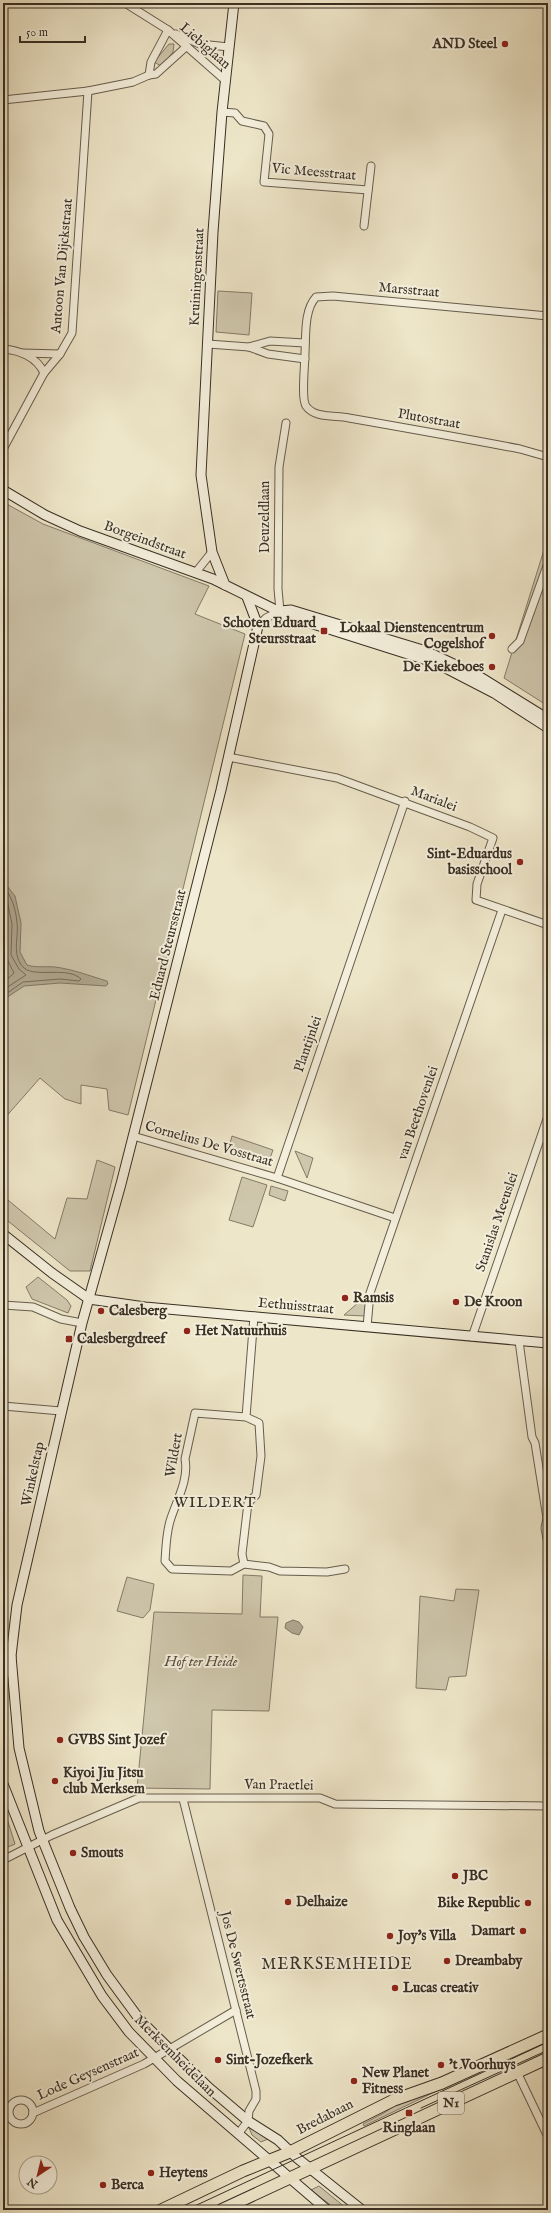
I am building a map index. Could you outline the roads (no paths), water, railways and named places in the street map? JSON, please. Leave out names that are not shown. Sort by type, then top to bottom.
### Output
[{"type":"main road","name":"Bredabaan","points":[[161,2210],[268,2160],[290,2152],[394,2100],[442,2083],[548,2035]]},
{"type":"main road","name":"N1","points":[[221,2210],[548,2058]]},
{"type":"street","name":"Liebiglaan","points":[[125,3],[168,30],[226,81]]},
{"type":"street","name":"Kruiningenstraat","points":[[225,585],[212,552],[201,475],[222,112],[234,3]]},
{"type":"street","name":"Liebiglaan","points":[[168,30],[200,44],[229,47]]},
{"type":"street","points":[[149,75],[151,62],[168,30]]},
{"type":"street","points":[[3,100],[88,91],[133,82],[149,75],[156,74],[187,46]]},
{"type":"street","name":"Antoon Van Dijckstraat","points":[[3,449],[44,372],[60,354],[72,333],[88,91]]},
{"type":"street","name":"Vic Meesstraat","points":[[222,112],[235,113],[242,121],[264,126],[269,134],[264,182],[368,190]]},
{"type":"street","name":"Vic Meesstraat","points":[[364,226],[371,166]]},
{"type":"street","name":"Marsstraat","points":[[306,406],[302,397],[305,386],[305,343],[310,305],[316,297],[332,296],[548,316]]},
{"type":"street","points":[[249,347],[270,341],[305,343]]},
{"type":"street","points":[[208,344],[249,347],[268,354],[305,359]]},
{"type":"street","points":[[3,349],[22,353],[60,354]]},
{"type":"street","points":[[22,353],[38,363],[44,372]]},
{"type":"street","name":"Plutostraat","points":[[306,406],[313,413],[353,418],[520,449],[548,457]]},
{"type":"street","name":"Deuzeldlaan","points":[[280,611],[278,589],[279,467],[286,423]]},
{"type":"street","name":"Borgeindstraat","points":[[3,490],[45,515],[80,531],[196,572],[280,611]]},
{"type":"street","points":[[196,572],[212,552]]},
{"type":"street","points":[[512,649],[520,641],[548,563]]},
{"type":"street","points":[[247,597],[258,626],[266,618],[280,611],[288,616],[406,649],[473,682],[548,728]]},
{"type":"street","name":"Eduard Steursstraat","points":[[89,1299],[133,1136],[221,790],[258,626]]},
{"type":"street","points":[[406,649],[426,651],[477,675],[548,719]]},
{"type":"street","name":"Marialei","points":[[228,757],[337,778],[405,801],[470,826],[493,838],[477,884],[476,900],[548,925]]},
{"type":"street","name":"Plantijnlei","points":[[277,1178],[405,801]]},
{"type":"street","name":"van Beethovenlei","points":[[367,1327],[370,1293],[502,910]]},
{"type":"street","name":"Stanislas Meeuslei","points":[[472,1337],[548,1116]]},
{"type":"street","name":"Cornelius De Vosstraat","points":[[133,1136],[277,1178]]},
{"type":"street","points":[[277,1178],[395,1218]]},
{"type":"street","points":[[3,1234],[52,1273],[89,1299]]},
{"type":"street","name":"Eethuisstraat","points":[[89,1299],[145,1307],[548,1344]]},
{"type":"street","name":"Winkelstap","points":[[3,1678],[17,1605],[61,1411],[89,1299]]},
{"type":"street","points":[[3,1305],[33,1307],[61,1319],[82,1323]]},
{"type":"street","points":[[244,1564],[242,1554],[248,1503],[256,1495],[261,1456],[259,1423],[246,1417],[254,1316]]},
{"type":"street","points":[[519,1341],[532,1437],[535,1443],[547,1518],[545,1528],[548,1544]]},
{"type":"street","points":[[3,1406],[61,1411]]},
{"type":"street","name":"Wildert","points":[[246,1417],[196,1413],[186,1459],[187,1467],[177,1506],[171,1518],[165,1561],[172,1569],[231,1571],[244,1564],[269,1567],[280,1571],[327,1572],[345,1569]]},
{"type":"street","name":"Winkelstap","points":[[9,1652],[20,1748],[30,1802],[42,1840]]},
{"type":"street","points":[[3,1784],[28,1848],[3,1860]]},
{"type":"street","name":"Van Praetlei","points":[[28,1848],[42,1840],[139,1798],[183,1799],[201,1796],[320,1798],[335,1804],[548,1806]]},
{"type":"street","name":"Jos De Swertsstraat","points":[[183,1799],[256,2091],[256,2099],[249,2111],[248,2121],[238,2134]]},
{"type":"street","name":"Merksemheidelaan","points":[[42,1840],[70,1908],[84,1937],[107,1975],[140,2020],[208,2087],[248,2121],[278,2140],[310,2168]]},
{"type":"street","name":"Merksemheidelaan","points":[[28,1848],[57,1920],[81,1963],[102,1996],[129,2032],[153,2058],[201,2103],[268,2160]]},
{"type":"street","name":"Lode Geysenstraat","points":[[33,2113],[153,2058],[236,2010]]},
{"type":"street","points":[[517,2072],[548,2137]]},
{"type":"street","points":[[268,2160],[327,2210]]},
{"type":"street","points":[[310,2168],[362,2210]]},
{"type":"water","points":[[3,881],[15,896],[21,923],[20,952],[27,965],[38,967],[55,967],[74,971],[107,981],[108,984],[106,986],[60,983],[24,986],[3,1000]]},
{"type":"water","points":[[293,1620],[299,1622],[303,1627],[299,1635],[292,1633],[285,1628],[286,1623]]},
{"type":"tram line","points":[[186,2210],[548,2042]]},
{"type":"tram line","points":[[421,2108],[548,2050]]},
{"type":"place","name":"AND Steel","points":[[505,44]]},
{"type":"place","name":"Schoten Eduard Steursstraat","points":[[324,631]]},
{"type":"place","name":"Lokaal Dienstencentrum Cogelshof","points":[[492,636]]},
{"type":"place","name":"De Kiekeboes","points":[[492,667]]},
{"type":"place","name":"Sint-Eduardus basisschool","points":[[520,862]]},
{"type":"place","name":"Ramsis","points":[[345,1298]]},
{"type":"place","name":"De Kroon","points":[[456,1302]]},
{"type":"place","name":"Calesberg","points":[[101,1311]]},
{"type":"place","name":"Het Natuurhuis","points":[[187,1331]]},
{"type":"place","name":"Calesbergdreef","points":[[69,1339]]},
{"type":"place","name":"GVBS Sint Jozef","points":[[60,1740]]},
{"type":"place","name":"Kiyoi Jiu Jitsu club Merksem","points":[[55,1781]]},
{"type":"place","name":"Smouts","points":[[73,1853]]},
{"type":"place","name":"JBC","points":[[455,1876]]},
{"type":"place","name":"Delhaize","points":[[288,1902]]},
{"type":"place","name":"Bike Republic","points":[[528,1903]]},
{"type":"place","name":"Damart","points":[[523,1931]]},
{"type":"place","name":"Joy's Villa","points":[[390,1936]]},
{"type":"place","name":"Dreambaby","points":[[447,1961]]},
{"type":"place","name":"Lucas creativ","points":[[395,1988]]},
{"type":"place","name":"Sint-Jozefkerk","points":[[218,2060]]},
{"type":"place","name":"'t Voorhuys","points":[[441,2065]]},
{"type":"place","name":"New Planet Fitness","points":[[354,2081]]},
{"type":"place","name":"Ringlaan","points":[[409,2113]]},
{"type":"place","name":"Heytens","points":[[151,2173]]},
{"type":"place","name":"Berca","points":[[103,2185]]},
{"type":"district","name":"WILDERT","points":[[215,1502]]},
{"type":"district","name":"MERKSEMHEIDE","points":[[337,1965]]},
{"type":"park label","name":"Hof ter Heide","points":[[201,1662]]}]
